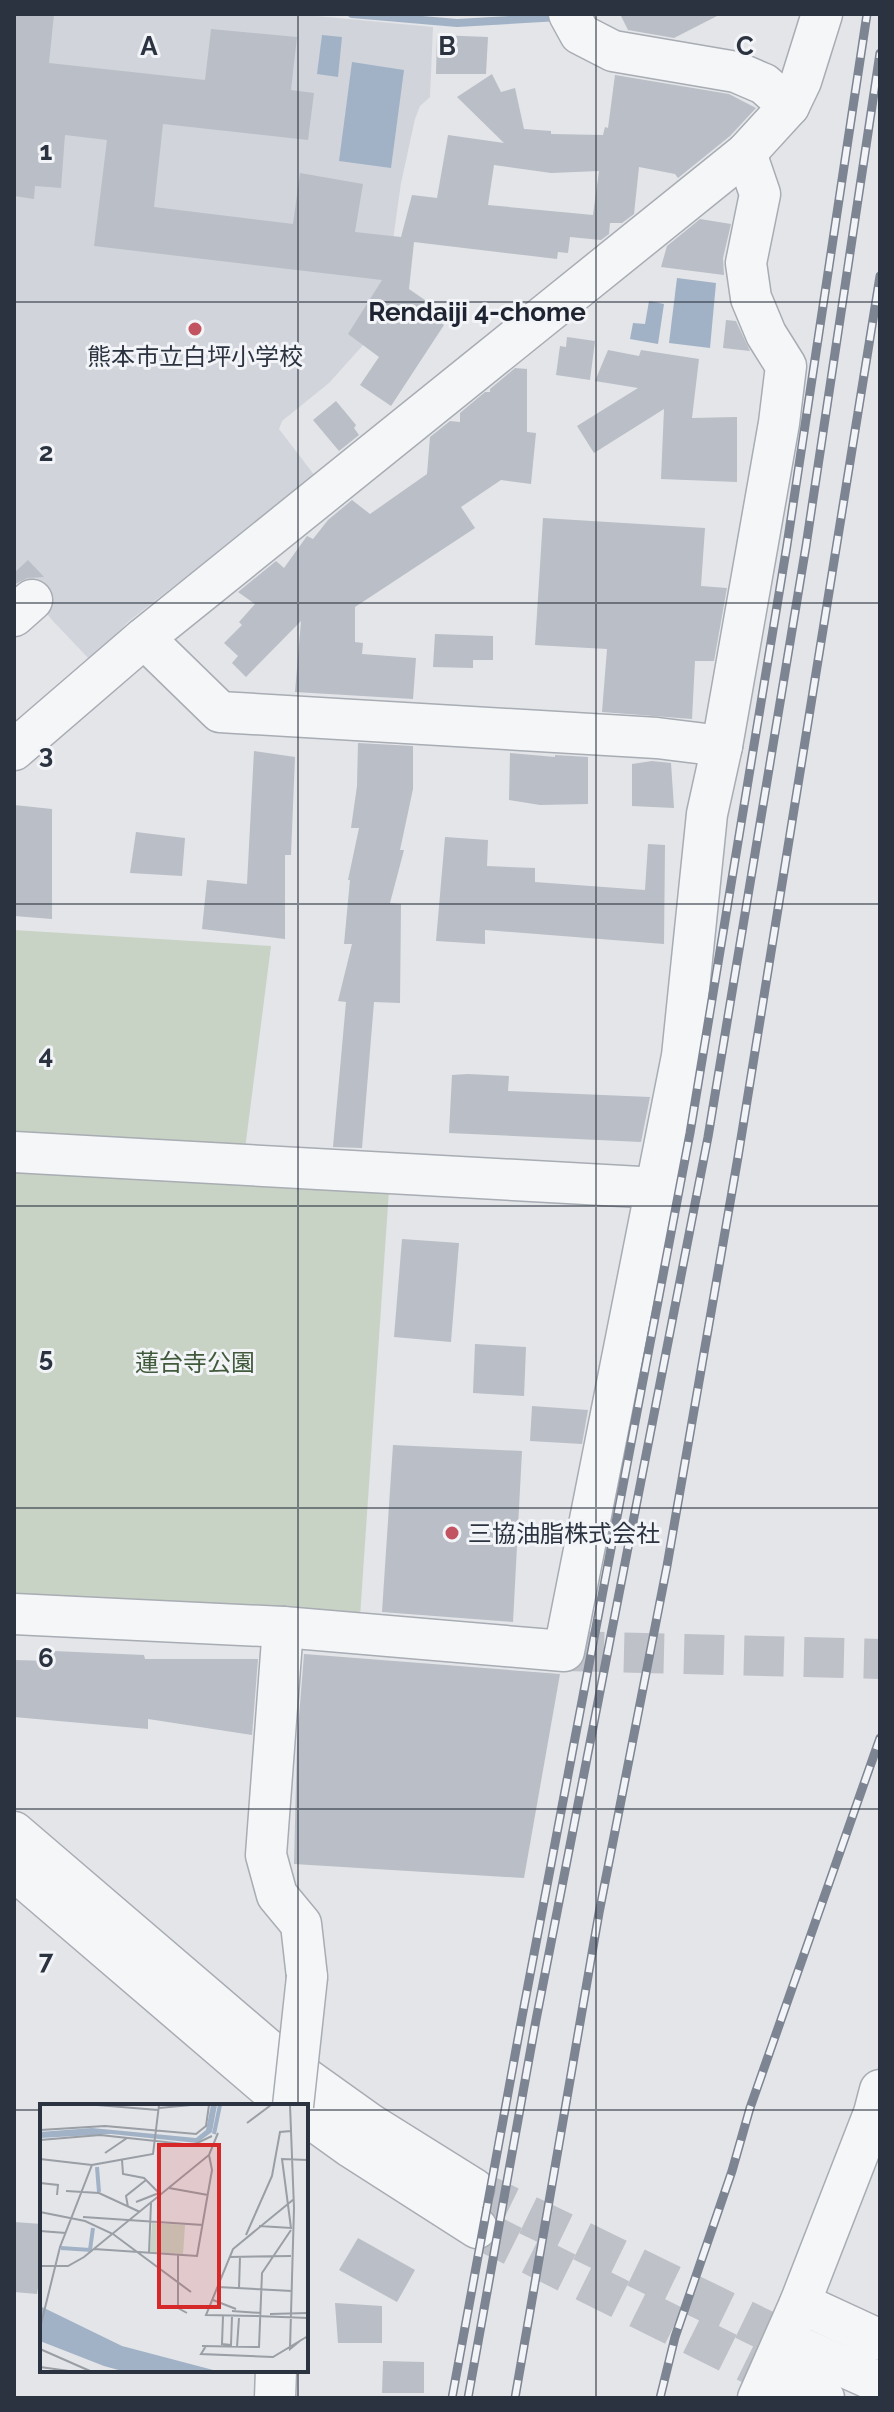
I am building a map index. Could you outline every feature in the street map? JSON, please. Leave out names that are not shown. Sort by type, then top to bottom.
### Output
[{"type":"street","points":[[569,14],[580,34],[613,51],[736,72],[764,84],[789,106]]},
{"type":"street","points":[[17,743],[746,153],[789,106],[801,81],[822,14]]},
{"type":"street","points":[[14,1614],[283,1627],[564,1651],[682,1056],[707,814],[722,746],[779,423],[786,366],[766,334],[751,298],[746,263],[760,194],[746,153]]},
{"type":"street","points":[[144,638],[220,712],[657,738],[722,746]]},
{"type":"street","points":[[14,1152],[658,1188]]},
{"type":"street","points":[[283,1627],[266,1855],[277,1895],[301,1924],[307,1977],[293,2104]]},
{"type":"street","points":[[14,1832],[279,2059],[370,2124],[474,2189]]},
{"type":"street","points":[[14,1870],[290,2104]]},
{"type":"street","points":[[878,2106],[800,2303],[794,2382],[880,2383]]},
{"type":"street","points":[[308,2116],[477,2228]]},
{"type":"street","points":[[800,2303],[880,2340]]},
{"type":"street","points":[[275,2398],[276,2372]]},
{"type":"shaded area","name":"熊本市立白坪小学校","points":[[14,14],[295,14],[433,27],[430,97],[420,106],[415,119],[401,183],[389,304],[364,344],[329,383],[282,421],[279,429],[315,476],[129,621],[91,661],[52,620],[14,572]]},
{"type":"green space","points":[[14,930],[271,946],[245,1149],[14,1138]]},
{"type":"green space","name":"蓮台寺公園","points":[[14,1168],[389,1190],[360,1617],[14,1597]]},
{"type":"water","points":[[322,35],[342,37],[338,77],[317,74]]},
{"type":"water","points":[[352,62],[404,70],[391,168],[339,161]]},
{"type":"water","points":[[677,278],[716,283],[710,348],[669,343]]},
{"type":"water","points":[[649,301],[664,304],[658,344],[630,339],[633,323],[645,324]]},
{"type":"building","points":[[14,14],[54,14],[49,63],[205,80],[211,29],[297,37],[291,90],[314,93],[308,140],[163,124],[154,207],[293,224],[300,173],[363,184],[355,232],[401,237],[412,195],[437,198],[448,135],[504,143],[457,97],[492,74],[501,92],[515,88],[524,129],[551,131],[551,134],[603,135],[605,127],[608,128],[615,75],[729,94],[756,108],[730,136],[678,178],[675,174],[639,167],[634,214],[622,223],[610,223],[609,234],[601,240],[570,237],[568,253],[558,252],[557,259],[414,242],[409,289],[432,305],[427,314],[444,325],[391,406],[360,385],[379,357],[348,334],[382,280],[94,246],[107,140],[65,135],[61,188],[35,186],[34,199],[14,196]],"holes":[[[494,165],[551,173],[599,171],[593,215],[488,205]]]},
{"type":"building","points":[[620,14],[721,14],[674,38],[628,30]]},
{"type":"building","points":[[437,35],[488,37],[486,74],[436,74]]},
{"type":"building","points":[[700,219],[731,224],[723,258],[724,275],[661,267],[667,246]]},
{"type":"building","points":[[726,320],[736,321],[750,351],[723,348]]},
{"type":"building","points":[[567,337],[595,341],[590,380],[556,375],[560,346],[566,347]]},
{"type":"building","points":[[608,350],[639,356],[641,350],[699,359],[692,418],[737,417],[737,482],[661,479],[664,409],[594,453],[577,426],[638,388],[595,381]]},
{"type":"building","points":[[515,368],[527,369],[527,432],[536,433],[531,484],[501,480],[461,507],[475,528],[355,607],[355,642],[363,643],[362,654],[416,658],[413,699],[295,692],[301,621],[246,677],[232,663],[238,656],[224,643],[242,625],[239,622],[255,604],[238,592],[276,561],[284,568],[307,536],[313,539],[328,520],[352,500],[370,514],[427,474],[430,437],[450,421],[460,422],[460,413],[485,392],[490,392]]},
{"type":"building","points":[[336,401],[356,425],[354,428],[359,435],[339,451],[313,420]]},
{"type":"building","points":[[543,518],[705,528],[701,586],[727,588],[714,661],[695,661],[692,719],[602,712],[607,649],[535,645]]},
{"type":"building","points":[[28,560],[44,577],[27,578],[14,585],[14,573]]},
{"type":"building","points":[[435,634],[493,636],[493,660],[473,660],[473,668],[433,667]]},
{"type":"building","points":[[358,743],[413,746],[413,789],[400,850],[404,850],[390,903],[401,904],[400,1003],[374,1002],[362,1148],[333,1147],[346,1002],[338,1001],[352,944],[344,944],[348,880],[359,828],[351,828],[357,786]]},
{"type":"building","points":[[254,751],[295,757],[291,855],[285,855],[285,939],[202,929],[207,880],[247,884]]},
{"type":"building","points":[[510,753],[588,757],[588,804],[540,805],[509,800]]},
{"type":"building","points":[[652,761],[671,763],[674,808],[632,806],[632,764]]},
{"type":"building","points":[[14,805],[52,809],[52,919],[14,916]]},
{"type":"building","points":[[136,832],[185,838],[182,876],[130,873]]},
{"type":"building","points":[[445,837],[488,840],[487,866],[535,868],[535,882],[645,890],[648,844],[665,845],[664,944],[485,930],[485,944],[436,941]]},
{"type":"building","points":[[452,1075],[509,1076],[508,1091],[650,1097],[641,1142],[449,1133]]},
{"type":"building","points":[[402,1239],[459,1243],[451,1342],[394,1337]]},
{"type":"building","points":[[475,1344],[526,1347],[524,1396],[473,1393]]},
{"type":"building","points":[[532,1406],[588,1410],[582,1444],[530,1441]]},
{"type":"building","name":"三協油脂株式会社","points":[[393,1445],[522,1451],[513,1622],[382,1612]]},
{"type":"building","points":[[53,1651],[144,1655],[145,1659],[258,1659],[252,1735],[148,1719],[148,1729],[14,1717],[14,1660],[52,1661]]},
{"type":"building","points":[[304,1654],[560,1674],[524,1878],[294,1864],[297,1742]]},
{"type":"building","points":[[14,2222],[40,2224],[37,2294],[14,2292]]},
{"type":"building","points":[[358,2238],[415,2270],[397,2302],[339,2270]]},
{"type":"building","points":[[335,2303],[382,2306],[382,2343],[338,2343]]},
{"type":"building","points":[[383,2361],[424,2362],[424,2393],[382,2393]]},
{"type":"waterway","points":[[352,14],[457,23],[559,17]]},
{"type":"tunnel","points":[[564,1651],[880,1659]]},
{"type":"tunnel","points":[[474,2189],[802,2348]]},
{"type":"tunnel","points":[[477,2228],[793,2385]]},
{"type":"railway","points":[[452,2398],[690,1133],[787,545],[867,14]]},
{"type":"railway","points":[[468,2398],[536,2020],[708,1137],[806,546],[880,53]]},
{"type":"railway","points":[[515,2398],[599,1913],[667,1566],[738,1157],[880,276]]},
{"type":"railway","points":[[660,2398],[675,2337],[732,2171],[750,2108],[880,1738]]},
{"type":"place","name":"熊本市立白坪小学校","points":[[195,329]]},
{"type":"place","name":"三協油脂株式会社","points":[[452,1533]]},
{"type":"district","name":"Rendaiji 4-chome","points":[[477,312]]}]
